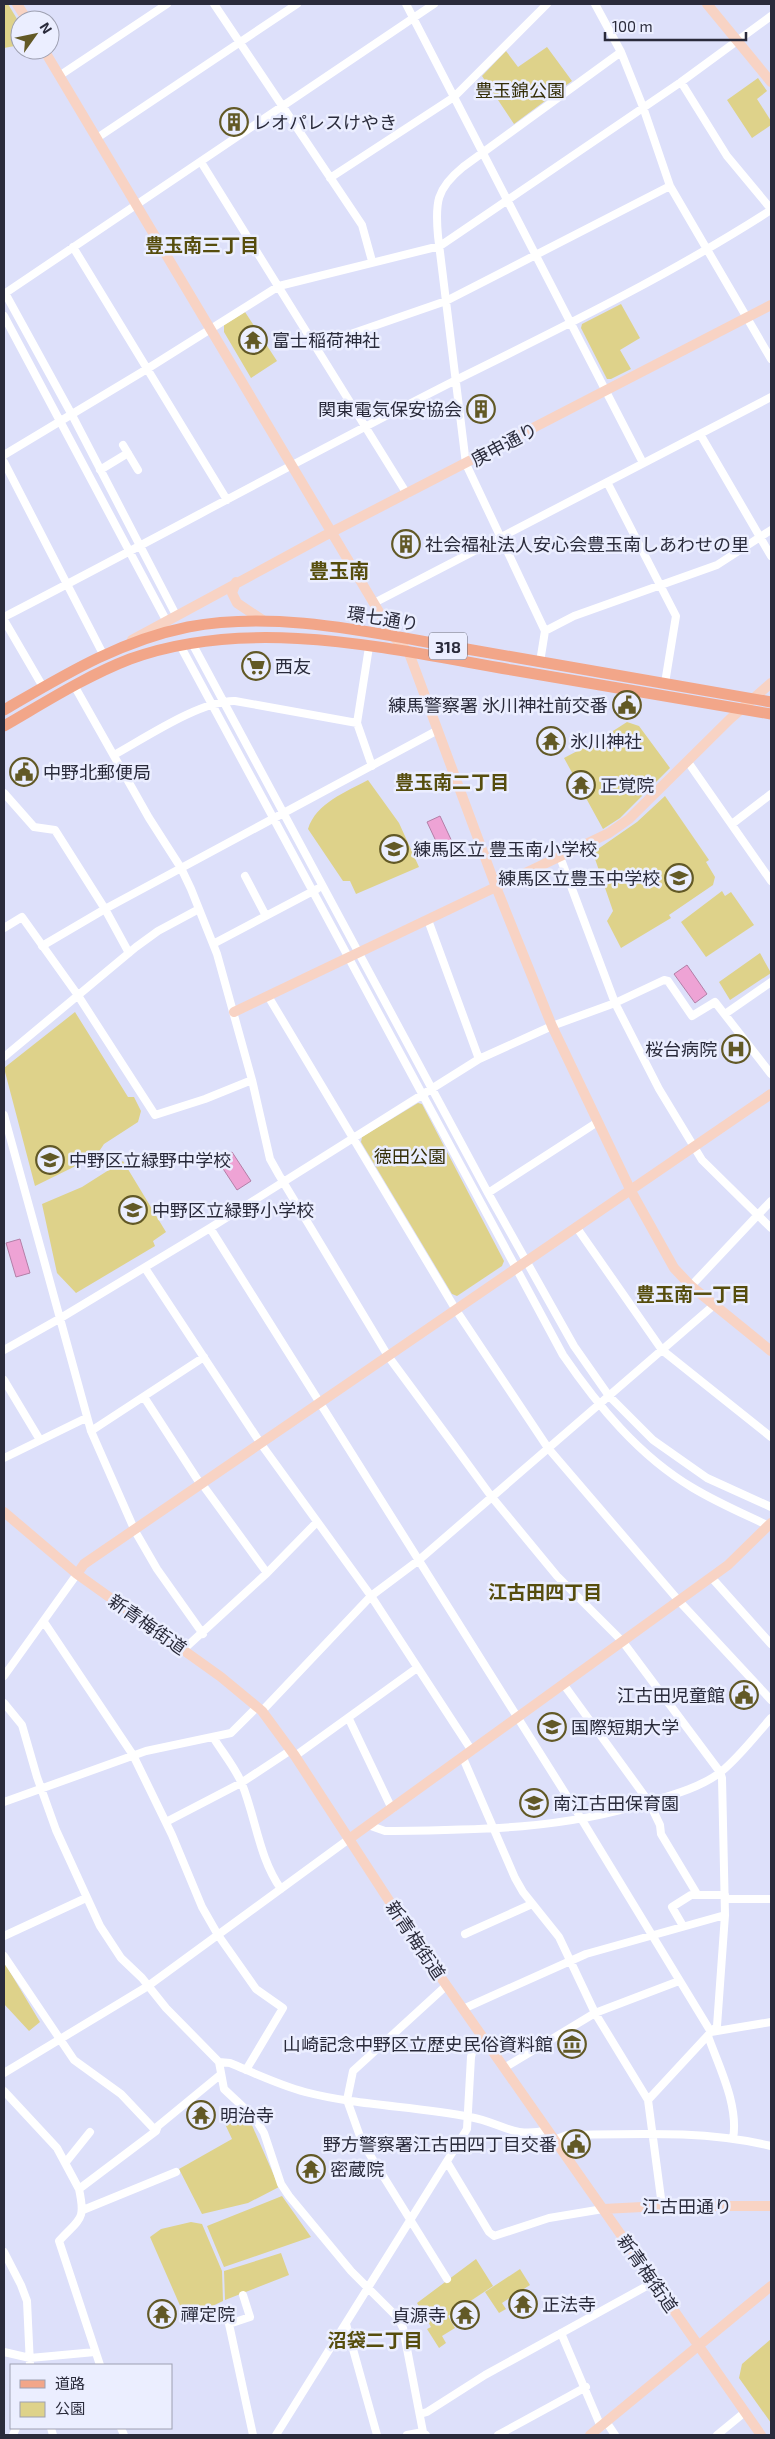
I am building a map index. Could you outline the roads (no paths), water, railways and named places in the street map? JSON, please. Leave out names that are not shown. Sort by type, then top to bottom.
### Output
[{"type":"main road","name":"環七通り","points":[[4,710],[103,654],[124,645],[188,627],[225,622],[264,621],[290,622],[394,637],[771,702]]},
{"type":"main road","name":"環七通り","points":[[4,726],[131,659],[187,646],[228,640],[284,638],[409,653],[771,714]]},
{"type":"street","points":[[59,76],[166,4]]},
{"type":"street","points":[[214,4],[362,225],[372,261]]},
{"type":"street","points":[[96,138],[297,4]]},
{"type":"street","points":[[406,4],[643,463]]},
{"type":"street","points":[[171,617],[140,546],[72,415],[4,294],[434,4]]},
{"type":"street","points":[[330,178],[454,97],[547,4]]},
{"type":"street","points":[[595,4],[620,52],[643,107],[670,186],[771,359]]},
{"type":"street","points":[[706,4],[771,82]]},
{"type":"street","points":[[4,455],[147,369],[279,286],[372,261],[440,246],[738,43],[771,16]]},
{"type":"street","points":[[540,662],[546,631],[466,464],[436,214],[438,198],[451,177],[620,52]]},
{"type":"street","points":[[50,60],[394,637],[409,653],[496,887],[552,1026],[596,1123],[659,1245],[674,1268],[691,1286],[771,1351]]},
{"type":"street","points":[[43,687],[4,619],[226,500],[708,251],[771,210],[727,156],[681,82]]},
{"type":"street","points":[[201,162],[407,494]]},
{"type":"street","points":[[316,346],[446,301],[670,186]]},
{"type":"street","points":[[72,248],[226,500]]},
{"type":"street","name":"庚申通り","points":[[124,645],[236,582],[771,305]]},
{"type":"street","points":[[4,316],[130,552],[171,617]]},
{"type":"street","points":[[374,603],[771,397]]},
{"type":"street","points":[[700,434],[771,556]]},
{"type":"street","points":[[123,445],[138,470]]},
{"type":"street","points":[[100,470],[128,453]]},
{"type":"street","points":[[4,462],[103,654]]},
{"type":"street","points":[[608,482],[676,616],[665,683]]},
{"type":"street","points":[[546,631],[574,616],[717,565],[771,530]]},
{"type":"street","points":[[236,582],[232,592],[237,603],[264,621]]},
{"type":"street","points":[[187,646],[223,701],[526,1263],[574,1346],[609,1396],[641,1429],[675,1457],[707,1478],[771,1507]]},
{"type":"street","points":[[4,2073],[148,1986],[712,1577],[744,1551],[770,1525],[692,1488],[651,1456],[615,1424],[598,1405],[563,1355],[515,1270],[212,705],[187,646]]},
{"type":"street","points":[[369,647],[357,723],[372,766]]},
{"type":"street","points":[[234,1012],[560,857],[620,826],[741,709],[771,683]]},
{"type":"street","points":[[75,687],[149,818],[181,868],[199,909],[213,944],[234,1012],[270,1159],[283,1182],[388,1356],[492,1496],[557,1576],[623,1642],[720,1772],[722,1778],[725,1915],[716,2026],[648,2100]]},
{"type":"street","points":[[114,755],[223,701],[235,701],[357,723]]},
{"type":"street","points":[[42,946],[105,908],[274,820],[438,730]]},
{"type":"street","points":[[688,762],[771,881]]},
{"type":"street","points":[[4,793],[34,827],[55,830],[105,908],[129,953]]},
{"type":"street","points":[[732,824],[771,794]]},
{"type":"street","points":[[560,857],[615,1003],[659,1089],[702,1160],[771,1228]]},
{"type":"street","points":[[245,876],[266,916]]},
{"type":"street","points":[[213,944],[323,886]]},
{"type":"street","points":[[4,1057],[77,994],[158,930],[199,909]]},
{"type":"street","points":[[4,928],[22,917],[77,994],[155,1115],[205,1099],[252,1080]]},
{"type":"street","points":[[428,920],[479,1060]]},
{"type":"street","points":[[4,1350],[145,1268],[479,1060],[552,1026],[615,1003],[664,980],[668,981],[692,1016],[715,1002],[771,1074]]},
{"type":"street","points":[[725,1014],[771,982]]},
{"type":"street","points":[[268,996],[456,1310],[548,1448],[679,1601],[771,1700]]},
{"type":"street","points":[[4,1676],[84,1564],[771,1094]]},
{"type":"street","points":[[4,1115],[6,1138],[60,1319],[86,1418],[135,1530],[157,1569],[203,1634]]},
{"type":"street","points":[[488,1193],[596,1123]]},
{"type":"street","points":[[691,1286],[771,1202]]},
{"type":"street","points":[[210,1228],[582,1820],[710,2034],[727,2086],[732,2111],[733,2139]]},
{"type":"street","points":[[576,1228],[662,1350],[771,1437]]},
{"type":"street","points":[[145,1268],[260,1444],[371,1596],[472,1751]]},
{"type":"street","points":[[4,1802],[134,1755],[231,1733],[260,1709],[371,1596],[419,1560],[714,1305]]},
{"type":"street","points":[[91,1431],[204,1358]]},
{"type":"street","points":[[4,1380],[40,1440]]},
{"type":"street","points":[[144,1397],[202,1484],[267,1573]]},
{"type":"street","points":[[4,1458],[86,1418]]},
{"type":"street","name":"新青梅街道","points":[[4,1512],[77,1574],[184,1649],[260,1709],[293,1753],[446,1985],[761,2435]]},
{"type":"street","points":[[184,1649],[203,1634],[267,1573],[317,1522]]},
{"type":"street","points":[[712,1577],[771,1644]]},
{"type":"street","points":[[44,1622],[134,1755],[166,1822],[202,1907],[218,1935],[256,1989],[283,2008],[246,2070]]},
{"type":"street","points":[[166,1822],[241,1783],[349,1719],[417,1668]]},
{"type":"street","points":[[564,1684],[649,1802],[660,1825],[661,1834],[698,1894]]},
{"type":"street","points":[[4,1703],[22,1725],[62,1844],[100,1926],[121,1958],[166,2008],[219,2062],[304,2091],[346,2100],[469,2116],[502,2129],[533,2134],[547,2130]]},
{"type":"street","points":[[368,1825],[385,1831],[495,1830],[582,1820],[618,1813],[679,1793],[720,1772],[771,1718]]},
{"type":"street","points":[[349,1719],[392,1809]]},
{"type":"street","points":[[213,1737],[241,1783],[265,1859],[272,1875],[282,1889]]},
{"type":"street","points":[[463,1758],[515,1878],[532,1904],[559,1937],[595,2013],[648,2100],[662,2206]]},
{"type":"street","points":[[683,1926],[672,1907],[692,1895],[771,1899]]},
{"type":"street","points":[[4,1936],[86,1898]]},
{"type":"street","points":[[465,1934],[532,1904]]},
{"type":"street","points":[[463,2009],[569,1960],[650,1935],[725,1915]]},
{"type":"street","points":[[4,1956],[74,2060],[121,2094],[156,2131]]},
{"type":"street","points":[[504,2068],[595,2013],[679,1981]]},
{"type":"street","points":[[446,1985],[353,2071],[346,2100],[362,2142],[447,2279]]},
{"type":"street","points":[[710,2034],[771,2022]]},
{"type":"street","points":[[276,2435],[467,2129],[471,2057],[474,2045],[482,2036]]},
{"type":"street","points":[[219,2062],[224,2089],[255,2118],[264,2133],[281,2184],[289,2196],[351,2271],[388,2305],[403,2328],[425,2433],[407,2435]]},
{"type":"street","points":[[79,2189],[156,2131],[158,2126],[220,2075]]},
{"type":"street","points":[[4,2091],[57,2148],[79,2189],[83,2210],[82,2216],[59,2241],[100,2364]]},
{"type":"street","points":[[66,2162],[90,2132]]},
{"type":"street","points":[[554,2140],[567,2135],[653,2134],[733,2139],[771,2146]]},
{"type":"street","points":[[447,2162],[488,2232],[494,2236],[549,2218],[604,2209]]},
{"type":"street","points":[[83,2210],[176,2172]]},
{"type":"street","name":"江古田通り","points":[[604,2209],[662,2206],[771,2206]]},
{"type":"street","points":[[4,2252],[27,2301],[30,2362]]},
{"type":"street","points":[[420,2414],[427,2412],[485,2375],[654,2282]]},
{"type":"street","points":[[590,2435],[771,2286]]},
{"type":"street","points":[[243,2295],[250,2317],[229,2324],[253,2435]]},
{"type":"street","points":[[346,2324],[377,2435]]},
{"type":"street","points":[[561,2333],[604,2425],[616,2435]]},
{"type":"street","points":[[4,2352],[30,2362],[95,2352]]},
{"type":"street","points":[[498,2435],[586,2387]]},
{"type":"street","points":[[717,2435],[745,2412]]},
{"type":"place","name":"レオパレスけやき","points":[[234,122]]},
{"type":"place","name":"富士稲荷神社","points":[[253,340]]},
{"type":"place","name":"関東電気保安協会","points":[[481,409]]},
{"type":"place","name":"社会福祉法人安心会豊玉南しあわせの里","points":[[406,544]]},
{"type":"place","name":"西友","points":[[256,666]]},
{"type":"place","name":"練馬警察署 氷川神社前交番","points":[[627,705]]},
{"type":"place","name":"氷川神社","points":[[551,741]]},
{"type":"place","name":"中野北郵便局","points":[[24,772]]},
{"type":"place","name":"正覚院","points":[[581,785]]},
{"type":"place","name":"練馬区立 豊玉南小学校","points":[[394,849]]},
{"type":"place","name":"練馬区立豊玉中学校","points":[[679,878]]},
{"type":"place","name":"桜台病院","points":[[736,1049]]},
{"type":"place","name":"中野区立緑野中学校","points":[[50,1160]]},
{"type":"place","name":"中野区立緑野小学校","points":[[133,1210]]},
{"type":"place","name":"江古田児童館","points":[[744,1695]]},
{"type":"place","name":"国際短期大学","points":[[552,1727]]},
{"type":"place","name":"南江古田保育園","points":[[534,1803]]},
{"type":"place","name":"山崎記念中野区立歴史民俗資料館","points":[[572,2044]]},
{"type":"place","name":"明治寺","points":[[201,2115]]},
{"type":"place","name":"野方警察署江古田四丁目交番","points":[[576,2144]]},
{"type":"place","name":"密蔵院","points":[[311,2169]]},
{"type":"place","name":"正法寺","points":[[523,2304]]},
{"type":"place","name":"禪定院","points":[[162,2314]]},
{"type":"place","name":"貞源寺","points":[[465,2315]]},
{"type":"district","name":"豊玉南三丁目","points":[[202,244]]},
{"type":"district","name":"豊玉南","points":[[339,570]]},
{"type":"district","name":"豊玉南二丁目","points":[[452,781]]},
{"type":"district","name":"豊玉南一丁目","points":[[693,1293]]},
{"type":"district","name":"江古田四丁目","points":[[545,1591]]},
{"type":"district","name":"沼袋二丁目","points":[[375,2339]]},
{"type":"park label","name":"豊玉錦公園","points":[[520,90]]},
{"type":"park label","name":"徳田公園","points":[[410,1156]]}]
